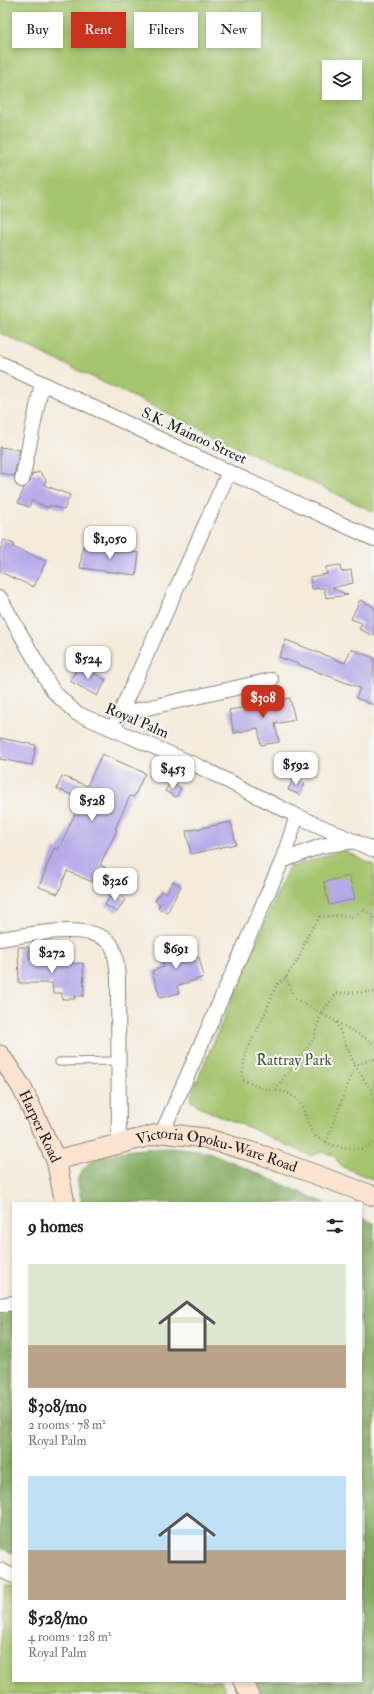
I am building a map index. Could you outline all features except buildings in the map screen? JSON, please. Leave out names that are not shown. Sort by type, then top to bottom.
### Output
[{"type":"main road","name":"Harper Road","points":[[0,1055],[21,1086],[56,1160],[65,1202]]},
{"type":"main road","name":"Victoria Opoku-Ware Road","points":[[56,1160],[162,1134],[205,1138],[262,1155],[374,1196]]},
{"type":"main road","points":[[243,1682],[249,1694]]},
{"type":"street","name":"S.K. Mainoo Street","points":[[0,363],[374,539]]},
{"type":"street","points":[[22,480],[42,383]]},
{"type":"street","points":[[113,729],[229,472]]},
{"type":"street","name":"Royal Palm","points":[[0,598],[53,691],[76,713],[198,766],[298,816],[374,850]]},
{"type":"street","points":[[120,714],[271,680]]},
{"type":"street","points":[[162,1134],[282,861],[298,816]]},
{"type":"street","points":[[282,861],[321,846],[355,841]]},
{"type":"street","points":[[0,939],[52,930],[97,934],[111,943],[117,961],[118,978],[119,1145]]},
{"type":"street","points":[[0,1305],[12,1303]]},
{"type":"lane","points":[[59,1062],[118,1061]]},
{"type":"path","points":[[374,918],[363,909],[354,916],[342,915],[320,917],[308,934],[299,958],[286,977],[276,986],[261,1023],[246,1050],[242,1078],[250,1084],[269,1090],[279,1090],[294,1096],[302,1107],[314,1135],[326,1142],[349,1149],[364,1148],[374,1142]]},
{"type":"path","points":[[286,977],[294,998],[374,1042]]},
{"type":"path","points":[[274,1090],[314,1039],[321,1014],[337,993],[374,992]]},
{"type":"path","points":[[336,1022],[355,1065],[374,1095]]},
{"type":"path","points":[[355,1065],[374,1059]]},
{"type":"path","points":[[326,1142],[355,1065]]},
{"type":"green space","points":[[0,0],[374,0],[374,512],[0,333]]},
{"type":"green space","name":"Rattray Park","points":[[343,850],[374,865],[374,1180],[341,1166],[333,1155],[322,1152],[311,1156],[248,1127],[205,1110],[191,1101],[191,1095],[288,868]]},
{"type":"green space","points":[[171,1148],[209,1152],[323,1202],[82,1202],[77,1180],[80,1174],[92,1161],[101,1157],[125,1151]]},
{"type":"green space","points":[[362,1218],[374,1223],[374,1694],[262,1694],[256,1682],[362,1682]]},
{"type":"green space","points":[[12,1310],[12,1553],[0,1548],[0,1312]]},
{"type":"green space","points":[[5,1585],[12,1588],[12,1682],[221,1682],[227,1694],[0,1694],[0,1597]]}]
